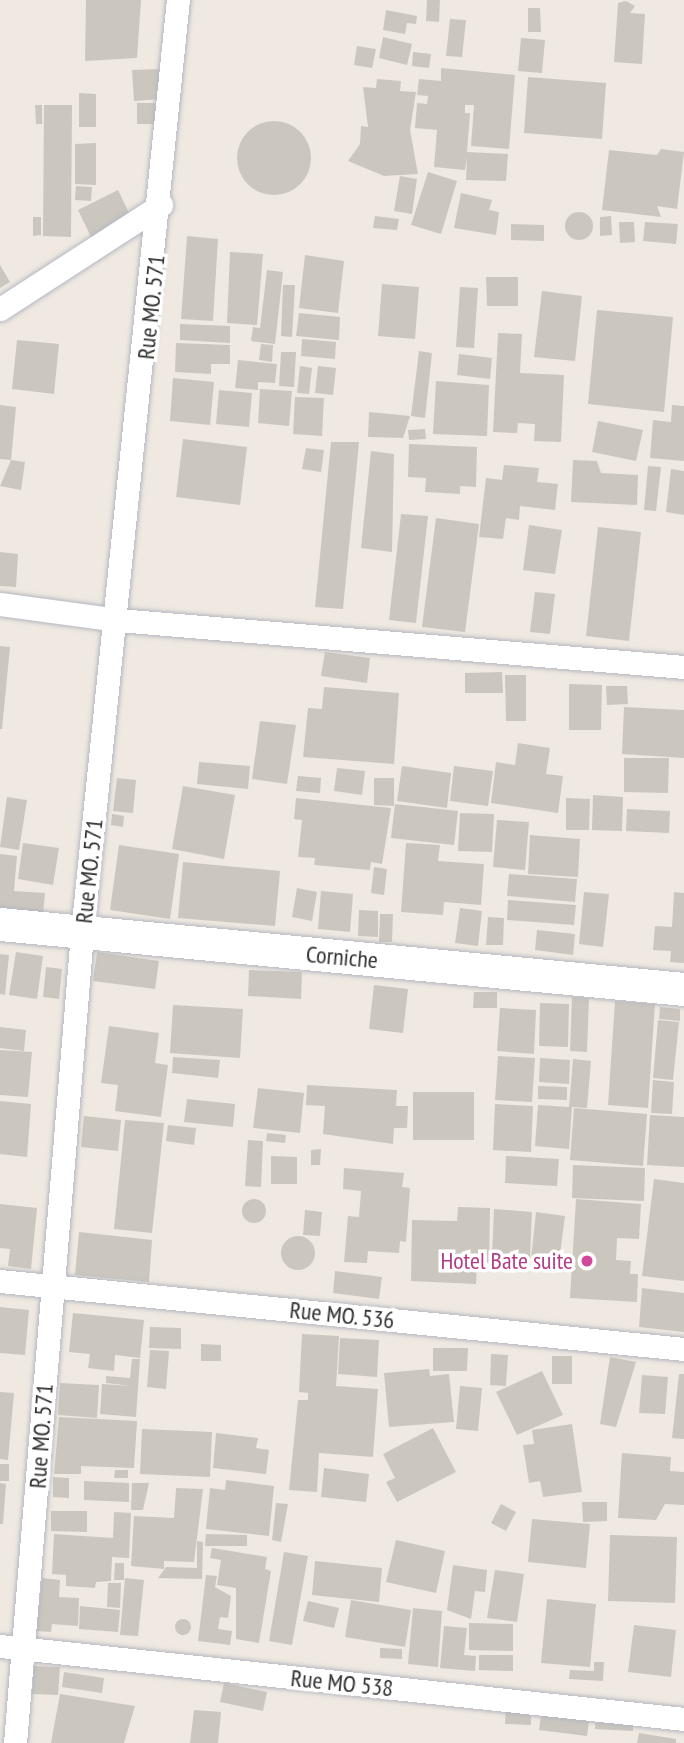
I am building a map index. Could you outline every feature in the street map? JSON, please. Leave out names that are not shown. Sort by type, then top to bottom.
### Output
[{"type":"street","name":"Rue MO. 571","points":[[15,1743],[27,1649],[51,1286],[82,933],[161,205],[178,0]]},
{"type":"street","points":[[0,309],[161,205]]},
{"type":"street","points":[[0,604],[118,620],[684,667]]},
{"type":"street","name":"Corniche","points":[[0,925],[684,989]]},
{"type":"street","name":"Rue MO. 536","points":[[0,1281],[684,1349]]},
{"type":"street","name":"Rue MO 538","points":[[0,1646],[684,1719]]},
{"type":"building","points":[[86,0],[141,0],[137,58],[85,61]]},
{"type":"building","points":[[427,0],[440,0],[439,22],[426,21]]},
{"type":"building","points":[[626,1],[635,6],[630,13],[645,14],[642,64],[614,62],[618,3]]},
{"type":"building","points":[[528,8],[540,8],[541,32],[528,32]]},
{"type":"building","points":[[386,10],[417,16],[416,24],[407,23],[405,34],[383,30]]},
{"type":"building","points":[[450,19],[466,20],[462,57],[446,56]]},
{"type":"building","points":[[383,37],[412,44],[407,65],[379,58]]},
{"type":"building","points":[[521,38],[545,40],[542,73],[518,71]]},
{"type":"building","points":[[357,46],[376,49],[372,68],[354,65]]},
{"type":"building","points":[[413,52],[431,54],[429,68],[412,66]]},
{"type":"building","points":[[441,68],[515,75],[509,149],[471,146],[474,105],[465,105],[465,113],[470,113],[467,152],[508,154],[506,181],[466,180],[467,157],[465,170],[434,167],[437,130],[415,128],[417,103],[427,104],[428,96],[417,95],[419,79],[441,81]]},
{"type":"building","points":[[159,69],[161,99],[134,101],[132,70]]},
{"type":"building","points":[[528,77],[606,83],[602,139],[524,133]]},
{"type":"building","points":[[377,79],[401,81],[400,91],[416,92],[410,130],[418,174],[384,176],[348,161],[360,144],[361,126],[368,127],[363,87],[376,88]]},
{"type":"building","points":[[79,93],[96,94],[96,127],[79,127]]},
{"type":"building","points":[[137,103],[160,103],[161,124],[137,124]]},
{"type":"building","points":[[35,105],[42,105],[42,124],[36,124]]},
{"type":"building","points":[[44,105],[72,105],[71,237],[43,236]]},
{"type":"building","points":[[267,121],[281,121],[295,127],[305,137],[311,158],[309,172],[295,189],[281,195],[267,195],[253,189],[243,179],[237,165],[237,151],[243,137],[253,127]]},
{"type":"building","points":[[96,143],[96,185],[75,184],[75,144]]},
{"type":"building","points":[[661,149],[684,152],[677,209],[657,206],[661,217],[602,210],[609,150],[657,155]]},
{"type":"building","points":[[428,172],[457,181],[441,234],[411,225]]},
{"type":"building","points":[[400,176],[417,179],[412,214],[394,211]]},
{"type":"building","points":[[76,186],[92,187],[91,201],[75,200]]},
{"type":"building","points":[[118,190],[131,217],[91,237],[78,210]]},
{"type":"building","points":[[461,193],[492,200],[489,210],[499,212],[496,235],[454,228]]},
{"type":"building","points":[[579,212],[589,216],[593,226],[589,236],[579,240],[569,236],[565,226],[569,216]]},
{"type":"building","points":[[375,216],[399,219],[397,230],[373,228]]},
{"type":"building","points":[[611,216],[612,235],[600,236],[600,217]]},
{"type":"building","points":[[33,217],[41,217],[41,235],[33,236]]},
{"type":"building","points":[[619,222],[634,222],[635,242],[620,243]]},
{"type":"building","points":[[645,222],[678,224],[676,244],[643,241]]},
{"type":"building","points":[[511,224],[544,225],[544,241],[511,240]]},
{"type":"building","points":[[187,236],[218,239],[213,321],[181,319]]},
{"type":"building","points":[[230,252],[263,254],[257,325],[227,323]]},
{"type":"building","points":[[305,255],[344,261],[338,313],[299,308]]},
{"type":"building","points":[[0,265],[10,282],[0,288]]},
{"type":"building","points":[[267,270],[283,272],[275,344],[251,341],[253,327],[260,328]]},
{"type":"building","points":[[486,277],[518,277],[518,306],[487,306]]},
{"type":"building","points":[[382,284],[419,287],[415,339],[378,336]]},
{"type":"building","points":[[283,285],[295,285],[292,337],[281,336]]},
{"type":"building","points":[[460,287],[478,288],[474,348],[456,347]]},
{"type":"building","points":[[542,291],[582,296],[575,361],[534,357]]},
{"type":"building","points":[[597,310],[673,317],[664,412],[588,404]]},
{"type":"building","points":[[299,313],[340,317],[339,340],[296,336]]},
{"type":"building","points":[[180,324],[230,326],[230,343],[180,340]]},
{"type":"building","points":[[498,333],[522,334],[520,373],[564,375],[561,442],[534,441],[535,424],[518,423],[517,433],[493,432]]},
{"type":"building","points":[[302,339],[336,342],[335,359],[301,356]]},
{"type":"building","points":[[17,340],[59,344],[54,394],[12,389]]},
{"type":"building","points":[[176,343],[230,345],[230,364],[211,364],[211,374],[175,372]]},
{"type":"building","points":[[261,344],[273,345],[272,362],[259,360]]},
{"type":"building","points":[[419,351],[432,353],[425,418],[411,416]]},
{"type":"building","points":[[281,352],[296,352],[294,387],[279,386]]},
{"type":"building","points":[[459,354],[492,358],[490,379],[457,375]]},
{"type":"building","points":[[238,360],[277,364],[275,383],[258,382],[258,390],[235,388]]},
{"type":"building","points":[[300,366],[312,368],[309,394],[297,393]]},
{"type":"building","points":[[318,366],[336,368],[333,395],[315,393]]},
{"type":"building","points":[[173,378],[214,382],[210,425],[170,421]]},
{"type":"building","points":[[436,381],[489,385],[487,436],[433,434]]},
{"type":"building","points":[[260,389],[292,391],[289,426],[258,423]]},
{"type":"building","points":[[219,390],[252,393],[249,427],[216,424]]},
{"type":"building","points":[[295,397],[324,398],[322,436],[293,434]]},
{"type":"building","points":[[0,405],[16,407],[11,460],[0,459]]},
{"type":"building","points":[[672,405],[684,406],[684,461],[650,458],[653,420],[671,422]]},
{"type":"building","points":[[369,412],[410,416],[403,438],[368,437]]},
{"type":"building","points":[[598,421],[643,430],[636,461],[592,452]]},
{"type":"building","points":[[425,429],[426,439],[409,440],[408,430]]},
{"type":"building","points":[[183,439],[247,447],[240,505],[176,497]]},
{"type":"building","points":[[331,442],[359,442],[343,609],[315,607]]},
{"type":"building","points":[[409,444],[477,447],[476,487],[460,486],[460,494],[425,492],[426,478],[408,477]]},
{"type":"building","points":[[306,448],[324,450],[321,472],[302,469]]},
{"type":"building","points":[[371,451],[394,454],[392,552],[361,548]]},
{"type":"building","points":[[11,460],[25,462],[21,490],[0,486]]},
{"type":"building","points":[[573,460],[597,461],[601,473],[638,475],[637,505],[571,502]]},
{"type":"building","points":[[504,465],[539,468],[537,482],[558,484],[555,510],[520,506],[519,520],[506,518],[503,539],[479,537],[486,478],[502,480]]},
{"type":"building","points":[[648,466],[661,467],[656,511],[644,510]]},
{"type":"building","points":[[671,469],[684,471],[684,515],[666,512]]},
{"type":"building","points":[[401,514],[428,516],[416,623],[389,620]]},
{"type":"building","points":[[436,518],[479,524],[465,632],[422,627]]},
{"type":"building","points":[[529,525],[562,530],[555,574],[523,570]]},
{"type":"building","points":[[598,527],[641,532],[629,641],[586,636]]},
{"type":"building","points":[[0,552],[18,554],[16,587],[0,586]]},
{"type":"building","points":[[535,592],[555,594],[550,634],[530,632]]},
{"type":"building","points":[[0,646],[10,647],[2,729],[0,729]]},
{"type":"building","points":[[325,652],[370,658],[367,683],[321,676]]},
{"type":"building","points":[[502,672],[503,693],[465,693],[465,673]]},
{"type":"building","points":[[505,675],[526,675],[526,721],[506,721]]},
{"type":"building","points":[[569,684],[602,685],[601,730],[569,730]]},
{"type":"building","points":[[606,686],[627,686],[628,704],[607,705]]},
{"type":"building","points":[[324,687],[399,693],[394,764],[303,757],[308,708],[322,709]]},
{"type":"building","points":[[624,707],[684,710],[684,758],[622,754]]},
{"type":"building","points":[[260,721],[296,725],[287,784],[252,779]]},
{"type":"building","points":[[518,743],[550,748],[546,774],[563,776],[558,813],[491,803],[496,762],[515,765]]},
{"type":"building","points":[[624,758],[669,758],[668,793],[624,792]]},
{"type":"building","points":[[199,762],[250,766],[248,789],[197,784]]},
{"type":"building","points":[[402,766],[451,773],[447,808],[397,801]]},
{"type":"building","points":[[454,766],[493,771],[488,806],[450,801]]},
{"type":"building","points":[[337,768],[365,771],[362,795],[334,791]]},
{"type":"building","points":[[298,776],[321,778],[320,793],[296,791]]},
{"type":"building","points":[[117,778],[136,780],[133,813],[113,811]]},
{"type":"building","points":[[374,778],[394,778],[394,806],[374,805]]},
{"type":"building","points":[[183,786],[235,795],[224,859],[172,849]]},
{"type":"building","points":[[593,795],[623,797],[622,831],[592,830]]},
{"type":"building","points":[[7,797],[27,800],[19,850],[0,847]]},
{"type":"building","points":[[296,798],[391,808],[382,864],[371,862],[370,870],[314,865],[315,858],[298,857],[302,820],[294,819]]},
{"type":"building","points":[[566,798],[590,799],[589,830],[566,830]]},
{"type":"building","points":[[395,804],[458,811],[454,845],[391,838]]},
{"type":"building","points":[[627,809],[670,811],[669,833],[626,831]]},
{"type":"building","points":[[460,813],[494,814],[492,852],[458,851]]},
{"type":"building","points":[[112,814],[124,816],[123,827],[111,825]]},
{"type":"building","points":[[497,820],[529,822],[525,870],[493,867]]},
{"type":"building","points":[[530,835],[580,839],[578,877],[528,874]]},
{"type":"building","points":[[23,843],[59,848],[53,885],[18,879]]},
{"type":"building","points":[[406,843],[440,845],[438,861],[484,864],[481,905],[444,902],[443,915],[401,912]]},
{"type":"building","points":[[119,845],[179,854],[170,919],[110,910]]},
{"type":"building","points":[[0,854],[17,856],[14,891],[45,893],[43,914],[0,910]]},
{"type":"building","points":[[183,862],[280,871],[275,926],[178,918]]},
{"type":"building","points":[[374,867],[387,869],[384,895],[371,893]]},
{"type":"building","points":[[509,874],[577,879],[575,902],[507,896]]},
{"type":"building","points":[[297,888],[317,892],[312,921],[292,917]]},
{"type":"building","points":[[321,891],[353,894],[350,932],[318,929]]},
{"type":"building","points":[[584,892],[609,894],[603,947],[579,944]]},
{"type":"building","points":[[674,892],[684,893],[684,963],[670,962],[671,951],[653,950],[655,926],[672,927]]},
{"type":"building","points":[[508,900],[576,905],[574,925],[507,920]]},
{"type":"building","points":[[460,908],[482,911],[478,946],[455,943]]},
{"type":"building","points":[[359,910],[378,911],[378,937],[358,936]]},
{"type":"building","points":[[380,914],[393,914],[392,942],[379,942]]},
{"type":"building","points":[[488,917],[504,918],[503,945],[486,945]]},
{"type":"building","points":[[537,930],[575,934],[573,955],[535,950]]},
{"type":"building","points":[[16,952],[43,956],[37,999],[9,995]]},
{"type":"building","points":[[97,952],[159,961],[155,989],[93,981]]},
{"type":"building","points":[[0,954],[9,955],[5,995],[0,994]]},
{"type":"building","points":[[46,967],[62,969],[59,999],[43,997]]},
{"type":"building","points":[[249,970],[302,972],[301,999],[248,996]]},
{"type":"building","points":[[374,985],[408,989],[403,1033],[369,1029]]},
{"type":"building","points":[[474,992],[497,992],[497,1008],[473,1008]]},
{"type":"building","points":[[572,997],[589,998],[587,1052],[570,1051]]},
{"type":"building","points":[[615,1001],[655,1004],[648,1108],[608,1105]]},
{"type":"building","points":[[540,1003],[569,1004],[568,1047],[539,1046]]},
{"type":"building","points":[[173,1005],[243,1009],[240,1058],[170,1053]]},
{"type":"building","points":[[660,1007],[680,1009],[680,1021],[659,1019]]},
{"type":"building","points":[[500,1008],[536,1010],[534,1054],[497,1051]]},
{"type":"building","points":[[658,1020],[679,1022],[673,1080],[653,1078]]},
{"type":"building","points":[[109,1026],[159,1033],[155,1063],[168,1065],[161,1117],[115,1111],[118,1085],[101,1083]]},
{"type":"building","points":[[0,1027],[26,1030],[24,1051],[0,1048]]},
{"type":"building","points":[[0,1050],[32,1052],[28,1097],[0,1095]]},
{"type":"building","points":[[498,1056],[535,1058],[532,1102],[495,1100]]},
{"type":"building","points":[[173,1057],[220,1060],[218,1078],[172,1073]]},
{"type":"building","points":[[540,1058],[570,1060],[569,1084],[539,1082]]},
{"type":"building","points":[[573,1059],[591,1061],[587,1108],[572,1107],[569,1149],[535,1146],[538,1105],[569,1107]]},
{"type":"building","points":[[653,1080],[674,1082],[672,1114],[651,1113]]},
{"type":"building","points":[[307,1085],[397,1090],[396,1106],[408,1106],[407,1128],[394,1128],[393,1144],[323,1134],[325,1106],[306,1105]]},
{"type":"building","points":[[538,1086],[567,1087],[567,1100],[538,1099]]},
{"type":"building","points":[[258,1088],[304,1093],[300,1133],[253,1128]]},
{"type":"building","points":[[413,1092],[474,1092],[474,1140],[413,1140]]},
{"type":"building","points":[[187,1099],[235,1104],[233,1127],[184,1122]]},
{"type":"building","points":[[0,1101],[31,1104],[27,1157],[0,1154]]},
{"type":"building","points":[[495,1104],[533,1106],[531,1152],[493,1150]]},
{"type":"building","points":[[574,1108],[647,1114],[643,1166],[570,1160]]},
{"type":"building","points":[[650,1115],[684,1117],[684,1167],[647,1165]]},
{"type":"building","points":[[84,1116],[121,1120],[118,1151],[81,1147]]},
{"type":"building","points":[[125,1120],[164,1123],[152,1233],[114,1229]]},
{"type":"building","points":[[168,1125],[196,1128],[194,1145],[166,1141]]},
{"type":"building","points":[[267,1133],[286,1135],[285,1143],[266,1141]]},
{"type":"building","points":[[248,1140],[263,1141],[261,1187],[245,1186]]},
{"type":"building","points":[[321,1149],[320,1165],[311,1165],[311,1150]]},
{"type":"building","points":[[271,1156],[297,1157],[297,1184],[271,1184]]},
{"type":"building","points":[[506,1156],[559,1159],[557,1186],[505,1183]]},
{"type":"building","points":[[573,1165],[645,1168],[644,1201],[572,1198]]},
{"type":"building","points":[[344,1168],[404,1173],[402,1187],[410,1188],[406,1242],[400,1241],[399,1253],[368,1251],[367,1263],[344,1262],[348,1216],[359,1217],[361,1191],[343,1189]]},
{"type":"building","points":[[654,1179],[684,1183],[684,1281],[642,1276]]},
{"type":"building","points":[[254,1199],[265,1206],[266,1211],[259,1222],[254,1223],[243,1216],[242,1211],[249,1200]]},
{"type":"building","points":[[576,1199],[641,1204],[639,1239],[617,1238],[616,1260],[631,1261],[630,1274],[638,1274],[637,1302],[570,1298]]},
{"type":"building","points":[[0,1204],[37,1208],[31,1269],[8,1266],[10,1249],[0,1248]]},
{"type":"building","points":[[458,1207],[490,1208],[489,1264],[477,1263],[476,1284],[411,1281],[412,1220],[457,1221]]},
{"type":"building","points":[[494,1209],[532,1212],[530,1258],[492,1256]]},
{"type":"building","points":[[305,1210],[322,1212],[320,1236],[303,1235]]},
{"type":"building","points":[[536,1212],[565,1216],[559,1262],[531,1259]]},
{"type":"building","points":[[79,1232],[152,1240],[149,1282],[75,1275]]},
{"type":"building","points":[[298,1236],[310,1241],[315,1253],[310,1265],[298,1270],[286,1265],[281,1253],[286,1241]]},
{"type":"building","points":[[335,1271],[382,1277],[379,1299],[333,1293]]},
{"type":"building","points":[[642,1288],[684,1293],[684,1332],[639,1327]]},
{"type":"building","points":[[0,1307],[29,1310],[25,1355],[0,1353]]},
{"type":"building","points":[[73,1313],[144,1320],[140,1358],[115,1355],[114,1371],[88,1368],[90,1354],[69,1352]]},
{"type":"building","points":[[150,1327],[181,1328],[181,1349],[149,1348]]},
{"type":"building","points":[[302,1334],[339,1336],[336,1386],[378,1389],[373,1457],[319,1453],[317,1492],[289,1490],[298,1400],[308,1400],[308,1393],[299,1392]]},
{"type":"building","points":[[340,1338],[379,1340],[377,1377],[338,1374]]},
{"type":"building","points":[[201,1344],[221,1345],[221,1361],[201,1361]]},
{"type":"building","points":[[433,1348],[468,1348],[467,1371],[433,1371]]},
{"type":"building","points":[[150,1350],[169,1351],[166,1389],[147,1387]]},
{"type":"building","points":[[491,1354],[508,1355],[506,1386],[490,1385]]},
{"type":"building","points":[[552,1356],[572,1356],[572,1384],[552,1384]]},
{"type":"building","points":[[610,1357],[636,1362],[616,1427],[600,1424]]},
{"type":"building","points":[[132,1359],[140,1359],[136,1417],[100,1414],[102,1384],[132,1386],[106,1383],[106,1376],[130,1378]]},
{"type":"building","points":[[429,1369],[430,1376],[449,1374],[454,1422],[389,1427],[384,1373]]},
{"type":"building","points":[[542,1371],[563,1415],[517,1435],[496,1392]]},
{"type":"building","points":[[679,1374],[684,1374],[684,1439],[672,1438]]},
{"type":"building","points":[[642,1375],[668,1377],[665,1414],[639,1413]]},
{"type":"building","points":[[60,1383],[99,1385],[97,1418],[58,1415]]},
{"type":"building","points":[[460,1386],[482,1388],[478,1431],[456,1429]]},
{"type":"building","points":[[0,1392],[14,1393],[8,1460],[0,1459]]},
{"type":"building","points":[[59,1417],[137,1421],[134,1468],[81,1466],[81,1474],[54,1474]]},
{"type":"building","points":[[572,1424],[582,1492],[543,1497],[540,1481],[529,1483],[523,1445],[534,1444],[532,1430]]},
{"type":"building","points":[[433,1428],[456,1472],[397,1502],[386,1482],[395,1478],[383,1454]]},
{"type":"building","points":[[142,1429],[212,1432],[210,1477],[140,1474]]},
{"type":"building","points":[[216,1433],[258,1438],[256,1448],[269,1450],[266,1474],[213,1468]]},
{"type":"building","points":[[622,1453],[671,1457],[670,1471],[684,1472],[684,1505],[665,1504],[656,1520],[618,1518]]},
{"type":"building","points":[[0,1464],[9,1464],[9,1481],[0,1481]]},
{"type":"building","points":[[324,1468],[369,1474],[366,1502],[321,1497]]},
{"type":"building","points":[[115,1470],[128,1470],[128,1478],[114,1478]]},
{"type":"building","points":[[53,1477],[69,1478],[69,1498],[53,1497]]},
{"type":"building","points":[[226,1480],[274,1486],[269,1536],[206,1529],[210,1488],[225,1490]]},
{"type":"building","points":[[84,1481],[129,1483],[129,1502],[84,1500]]},
{"type":"building","points":[[0,1483],[6,1484],[3,1524],[0,1524]]},
{"type":"building","points":[[132,1483],[149,1483],[143,1510],[131,1510]]},
{"type":"building","points":[[176,1488],[203,1489],[194,1562],[164,1561],[164,1569],[131,1566],[134,1516],[174,1518]]},
{"type":"building","points":[[582,1502],[607,1502],[607,1521],[583,1522]]},
{"type":"building","points":[[276,1503],[288,1504],[281,1542],[272,1540]]},
{"type":"building","points":[[501,1504],[516,1512],[506,1531],[491,1523]]},
{"type":"building","points":[[51,1511],[87,1511],[87,1532],[51,1531]]},
{"type":"building","points":[[114,1512],[131,1513],[129,1558],[112,1557],[111,1581],[96,1582],[95,1588],[66,1586],[66,1575],[52,1574],[54,1534],[113,1538]]},
{"type":"building","points":[[532,1519],[590,1524],[586,1568],[528,1562]]},
{"type":"building","points":[[206,1534],[247,1535],[247,1546],[205,1546]]},
{"type":"building","points":[[610,1535],[677,1537],[675,1603],[608,1601]]},
{"type":"building","points":[[396,1540],[445,1551],[436,1593],[386,1582]]},
{"type":"building","points":[[197,1541],[203,1542],[202,1579],[158,1578],[166,1567],[197,1568]]},
{"type":"building","points":[[212,1548],[267,1557],[265,1569],[271,1571],[259,1643],[236,1639],[236,1588],[217,1585],[221,1560],[210,1558]]},
{"type":"building","points":[[284,1552],[308,1556],[292,1645],[269,1641]]},
{"type":"building","points":[[315,1561],[382,1568],[379,1602],[312,1595]]},
{"type":"building","points":[[115,1563],[124,1563],[124,1580],[114,1580]]},
{"type":"building","points":[[453,1565],[487,1570],[485,1592],[475,1591],[471,1619],[447,1610]]},
{"type":"building","points":[[495,1570],[524,1574],[517,1622],[487,1618]]},
{"type":"building","points":[[206,1575],[217,1576],[215,1587],[231,1596],[228,1618],[220,1617],[218,1629],[232,1631],[230,1645],[198,1641]]},
{"type":"building","points":[[42,1578],[60,1580],[59,1597],[79,1598],[78,1626],[52,1624],[51,1632],[36,1631]]},
{"type":"building","points":[[125,1578],[144,1580],[138,1636],[120,1635]]},
{"type":"building","points":[[108,1583],[121,1583],[120,1608],[107,1607]]},
{"type":"building","points":[[547,1599],[596,1604],[590,1667],[541,1663]]},
{"type":"building","points":[[351,1600],[411,1610],[405,1647],[345,1637]]},
{"type":"building","points":[[308,1601],[339,1608],[334,1628],[303,1621]]},
{"type":"building","points":[[80,1606],[120,1610],[118,1632],[79,1629]]},
{"type":"building","points":[[413,1608],[442,1611],[438,1667],[408,1664]]},
{"type":"building","points":[[180,1619],[186,1619],[191,1627],[189,1633],[180,1635],[175,1630],[175,1624]]},
{"type":"building","points":[[469,1623],[513,1624],[513,1651],[469,1650]]},
{"type":"building","points":[[634,1625],[676,1630],[671,1677],[628,1672]]},
{"type":"building","points":[[444,1626],[467,1628],[464,1655],[476,1656],[475,1671],[440,1668]]},
{"type":"building","points":[[380,1648],[402,1649],[402,1659],[380,1658]]},
{"type":"building","points":[[479,1655],[513,1655],[513,1671],[479,1670]]},
{"type":"building","points":[[594,1662],[604,1662],[603,1681],[569,1679],[570,1670],[594,1671]]},
{"type":"building","points":[[34,1666],[60,1667],[58,1695],[32,1694]]},
{"type":"building","points":[[64,1672],[104,1678],[102,1693],[62,1687]]},
{"type":"building","points":[[224,1683],[267,1692],[263,1711],[220,1702]]},
{"type":"building","points":[[60,1694],[135,1706],[124,1743],[51,1743]]},
{"type":"building","points":[[506,1704],[531,1705],[531,1725],[505,1724]]},
{"type":"building","points":[[542,1708],[590,1714],[587,1736],[539,1730]]},
{"type":"building","points":[[194,1710],[221,1712],[218,1743],[190,1743]]},
{"type":"building","points":[[596,1714],[633,1716],[633,1731],[595,1729]]},
{"type":"building","points":[[639,1733],[676,1739],[676,1743],[637,1743]]},
{"type":"place","name":"Hotel Bate suite","points":[[587,1261]]}]
